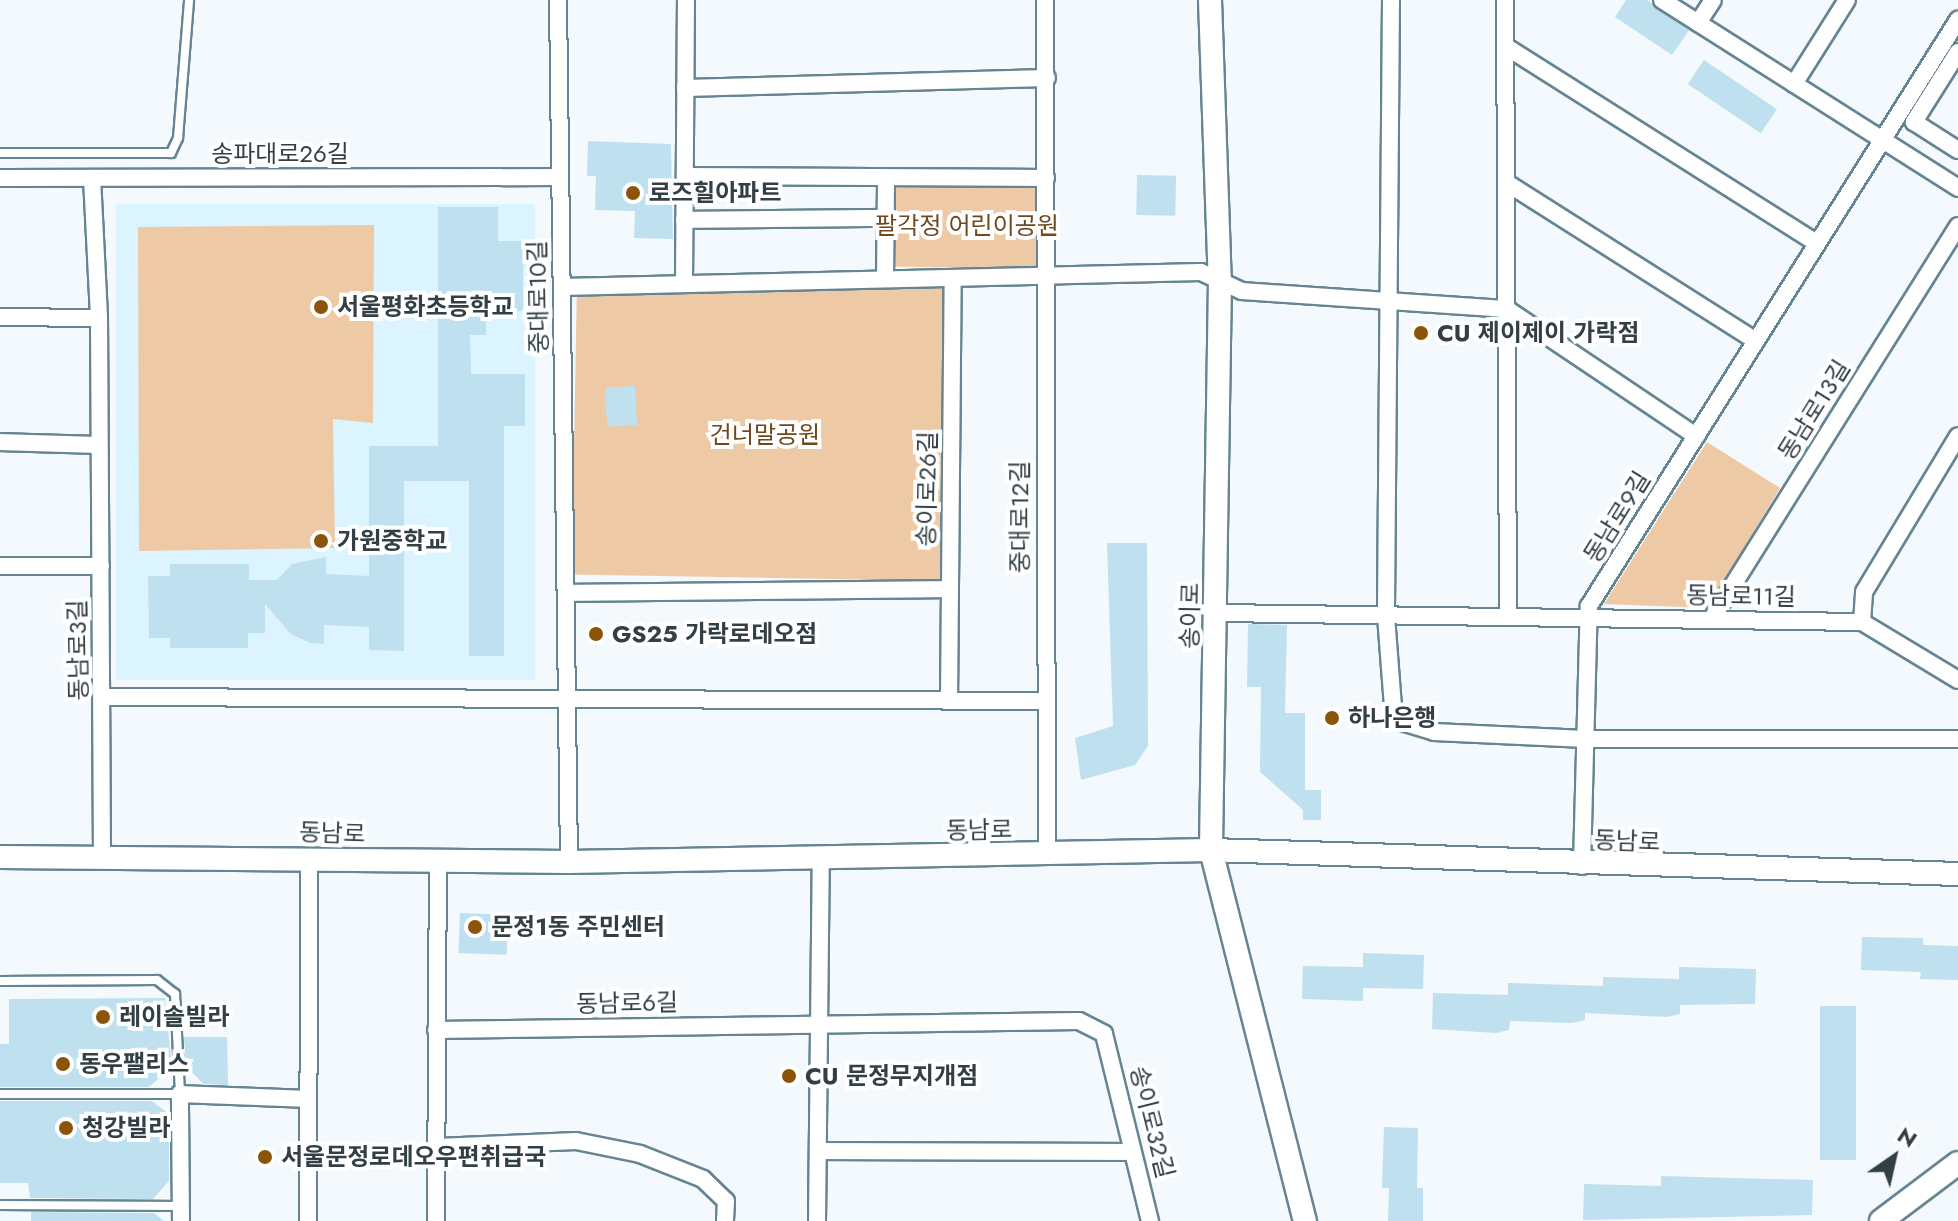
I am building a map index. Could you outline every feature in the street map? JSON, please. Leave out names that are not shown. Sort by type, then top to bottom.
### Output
[{"type":"main road","name":"송이로","points":[[1210,0],[1220,281],[1211,850],[1305,1221]]},
{"type":"main road","name":"동남로","points":[[0,857],[102,855],[569,862],[1211,850],[1582,866],[1958,874]]},
{"type":"main road","points":[[1881,1221],[1958,1163]]},
{"type":"street","name":"중대로10길","points":[[558,0],[569,862]]},
{"type":"street","points":[[684,284],[686,0]]},
{"type":"street","name":"중대로12길","points":[[1045,0],[1043,701],[1047,855]]},
{"type":"street","points":[[1391,0],[1386,616],[1393,707],[1402,722],[1434,732],[1586,739],[1958,739]]},
{"type":"street","points":[[1505,0],[1508,617]]},
{"type":"street","points":[[1662,0],[1958,188]]},
{"type":"street","points":[[1698,23],[1713,0]]},
{"type":"street","points":[[1794,84],[1847,0]]},
{"type":"street","name":"동남로9길","points":[[1582,866],[1589,606],[1958,20]]},
{"type":"street","points":[[1505,46],[1817,243]]},
{"type":"street","points":[[1958,52],[1914,122],[1958,150]]},
{"type":"street","points":[[685,88],[1047,78]]},
{"type":"street","points":[[685,176],[1046,178]]},
{"type":"street","name":"송파대로26길","points":[[0,178],[560,177]]},
{"type":"street","points":[[885,279],[886,177]]},
{"type":"street","name":"동남로3길","points":[[92,178],[99,318],[104,697],[102,855]]},
{"type":"street","points":[[1507,183],[1756,341]]},
{"type":"street","points":[[684,220],[886,218]]},
{"type":"street","name":"동남로13길","points":[[1711,620],[1958,226]]},
{"type":"street","points":[[562,287],[1201,272],[1242,291],[1507,309],[1696,436]]},
{"type":"street","name":"송이로26길","points":[[949,701],[953,278]]},
{"type":"street","points":[[0,317],[99,318]]},
{"type":"street","points":[[1958,436],[1864,592],[1862,622],[1958,680]]},
{"type":"street","points":[[0,442],[99,445]]},
{"type":"street","points":[[0,566],[101,566]]},
{"type":"street","points":[[566,593],[950,589]]},
{"type":"street","name":"동남로11길","points":[[1217,613],[1862,622]]},
{"type":"street","points":[[104,697],[1043,701]]},
{"type":"street","points":[[308,1221],[309,858]]},
{"type":"street","points":[[817,1221],[821,858]]},
{"type":"street","points":[[436,1221],[438,862]]},
{"type":"street","name":"동남로6길","points":[[436,1030],[1079,1021],[1104,1034]]},
{"type":"street","name":"송이로32길","points":[[1104,1034],[1150,1221]]},
{"type":"street","points":[[181,1213],[180,1094],[308,1099]]},
{"type":"street","points":[[437,1147],[576,1141],[640,1154],[703,1179],[726,1201],[725,1221]]},
{"type":"street","points":[[818,1151],[1131,1152]]},
{"type":"lane","points":[[0,153],[171,153],[178,138],[189,0]]},
{"type":"lane","points":[[0,981],[157,980],[175,994],[180,1094],[0,1094]]},
{"type":"lane","points":[[0,1205],[181,1213]]},
{"type":"shaded area","points":[[116,204],[535,204],[535,680],[116,680]]},
{"type":"green space","name":"팔각정 어린이공원","points":[[893,180],[1042,183],[1040,269],[892,266]]},
{"type":"green space","points":[[374,225],[373,423],[333,419],[335,548],[139,551],[138,227]]},
{"type":"green space","name":"건너말공원","points":[[577,277],[947,283],[942,581],[572,574]]},
{"type":"green space","points":[[1707,442],[1780,488],[1708,608],[1604,604]]},
{"type":"building","points":[[1626,0],[1647,0],[1689,30],[1672,55],[1615,17]]},
{"type":"building","points":[[1704,60],[1777,109],[1761,133],[1688,84]]},
{"type":"building","name":"로즈힐아파트","points":[[588,141],[671,144],[673,239],[634,238],[635,211],[595,210],[596,176],[587,176]]},
{"type":"building","points":[[1137,175],[1176,176],[1175,216],[1136,215]]},
{"type":"building","points":[[438,207],[498,207],[498,241],[523,241],[523,311],[486,312],[486,335],[470,335],[471,374],[525,374],[525,426],[504,426],[504,656],[469,656],[469,481],[404,481],[404,651],[369,650],[369,627],[324,625],[324,644],[310,643],[291,634],[265,604],[265,633],[248,633],[248,648],[170,648],[170,638],[149,638],[148,576],[170,576],[170,564],[249,564],[249,580],[277,580],[292,564],[326,557],[326,574],[369,576],[369,446],[438,446]]},
{"type":"building","points":[[635,386],[637,425],[607,427],[605,388]]},
{"type":"building","points":[[1107,543],[1147,543],[1148,746],[1135,765],[1081,780],[1075,738],[1113,726]]},
{"type":"building","points":[[1248,624],[1287,625],[1285,713],[1305,713],[1305,790],[1321,790],[1321,820],[1303,820],[1303,810],[1260,772],[1261,687],[1247,687]]},
{"type":"building","points":[[460,913],[508,915],[507,955],[459,953]]},
{"type":"building","points":[[1862,937],[1923,938],[1923,945],[1958,946],[1958,980],[1920,979],[1921,972],[1861,970]]},
{"type":"building","points":[[1363,953],[1424,955],[1423,989],[1363,988],[1363,1001],[1302,999],[1303,966],[1363,967]]},
{"type":"building","points":[[1679,967],[1756,969],[1755,1004],[1680,1005],[1680,1014],[1667,1017],[1585,1013],[1585,1020],[1572,1023],[1510,1021],[1509,1030],[1496,1033],[1432,1029],[1433,993],[1508,995],[1508,983],[1603,986],[1603,977],[1679,979]]},
{"type":"building","points":[[165,998],[172,1067],[149,1087],[0,1087],[0,1044],[9,1044],[9,999]]},
{"type":"building","points":[[1820,1006],[1856,1006],[1856,1160],[1820,1160]]},
{"type":"building","points":[[184,1037],[227,1037],[228,1085],[204,1084],[186,1067]]},
{"type":"building","points":[[0,1101],[152,1101],[169,1114],[169,1181],[153,1199],[30,1198],[28,1183],[0,1183]]},
{"type":"building","points":[[1384,1127],[1418,1128],[1417,1188],[1423,1188],[1423,1221],[1388,1221],[1389,1188],[1382,1188]]},
{"type":"building","points":[[1661,1176],[1813,1180],[1812,1215],[1583,1220],[1584,1184],[1661,1186]]},
{"type":"building","points":[[31,1212],[154,1213],[164,1221],[31,1221]]},
{"type":"place","name":"로즈힐아파트","points":[[633,193]]},
{"type":"place","name":"서울평화초등학교","points":[[321,307]]},
{"type":"place","name":"CU 제이제이 가락점","points":[[1421,333]]},
{"type":"place","name":"가원중학교","points":[[321,541]]},
{"type":"place","name":"GS25 가락로데오점","points":[[596,634]]},
{"type":"place","name":"하나은행","points":[[1332,718]]},
{"type":"place","name":"문정1동 주민센터","points":[[475,927]]},
{"type":"place","name":"레이솔빌라","points":[[103,1017]]},
{"type":"place","name":"동우팰리스","points":[[63,1064]]},
{"type":"place","name":"CU 문정무지개점","points":[[789,1076]]},
{"type":"place","name":"청강빌라","points":[[66,1128]]},
{"type":"place","name":"서울문정로데오우편취급국","points":[[265,1157]]}]
